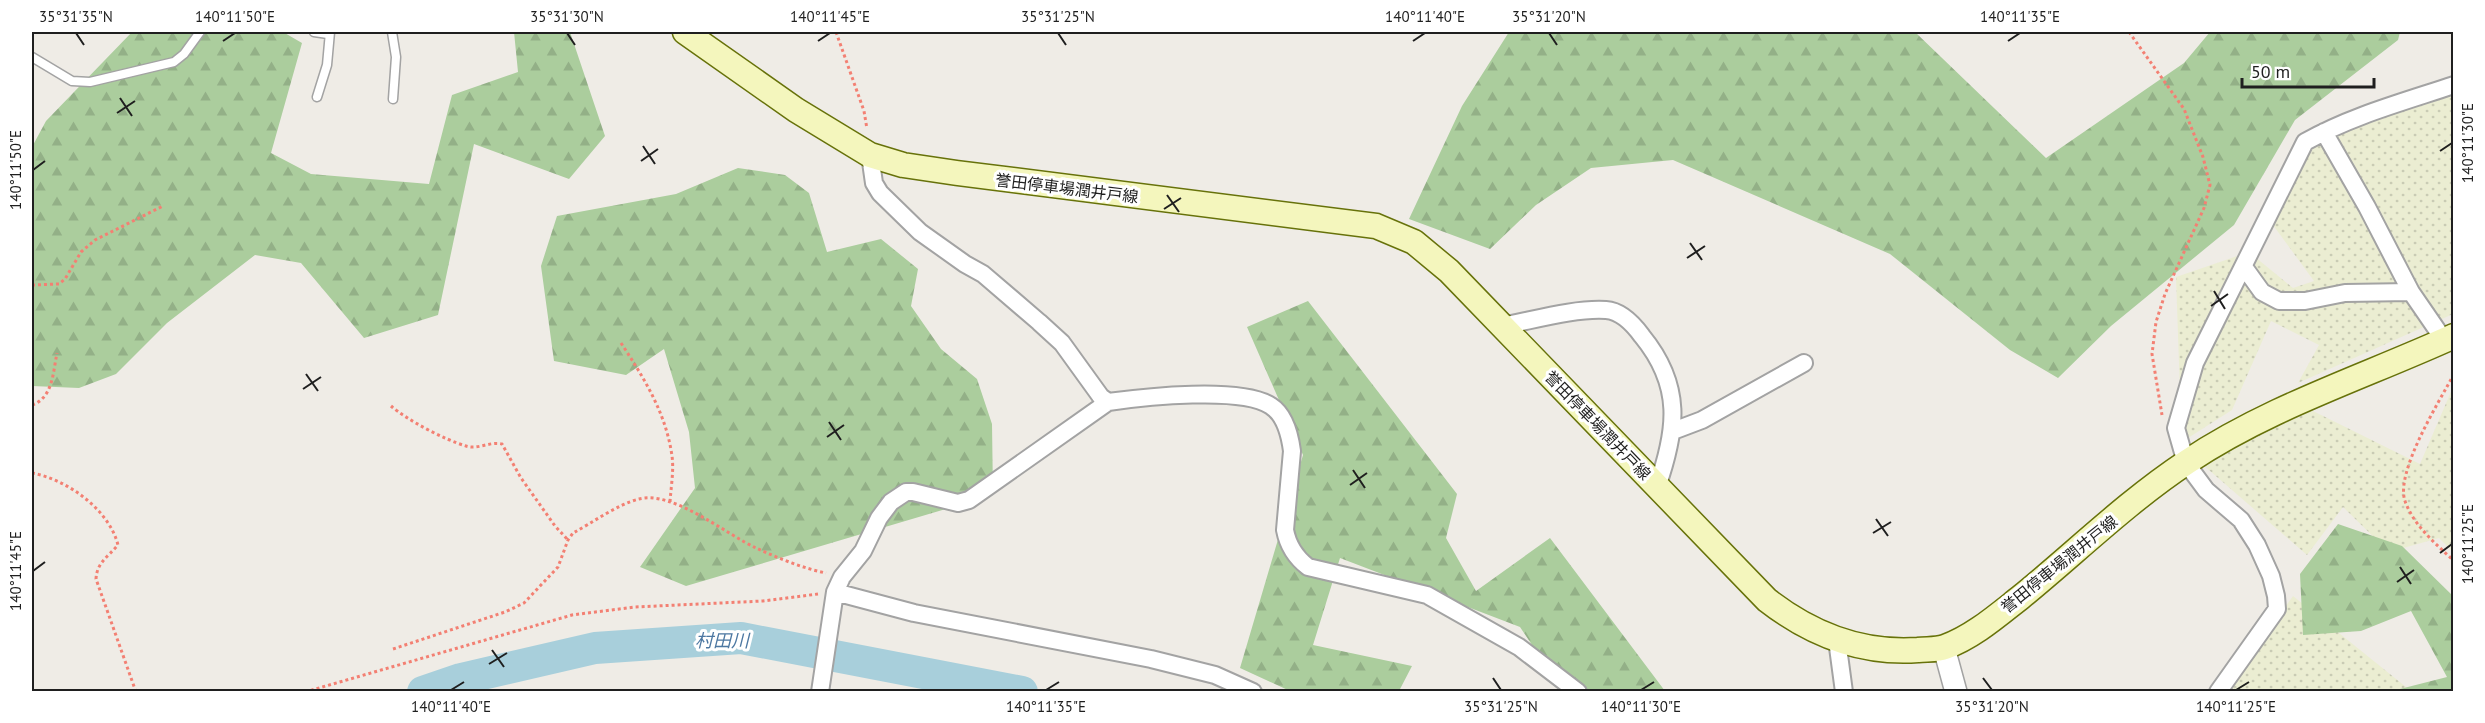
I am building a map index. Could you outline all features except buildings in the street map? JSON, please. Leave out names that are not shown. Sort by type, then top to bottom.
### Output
[{"type":"main road","name":"誉田停車場潤井戸線","points":[[685,32],[796,110],[870,155],[903,165],[1377,226],[1414,242],[1449,271],[1767,600],[1785,615],[1837,640],[1877,650],[1944,648],[1962,639],[1997,616],[2186,463],[2274,413],[2449,338]]},
{"type":"street","points":[[2218,692],[2277,609],[2271,576],[2257,545],[2241,520],[2206,490],[2186,463],[2176,428],[2195,363],[2305,142],[2371,112],[2454,85]]},
{"type":"street","points":[[2324,132],[2367,207],[2411,292],[2449,338]]},
{"type":"street","points":[[870,155],[874,183],[880,192],[920,232],[983,274],[1040,322],[1062,344],[1101,397],[1108,402]]},
{"type":"street","points":[[2244,267],[2262,292],[2279,301],[2305,301],[2345,292],[2411,292]]},
{"type":"street","points":[[1502,326],[1587,311],[1609,310],[1633,325],[1652,349],[1664,370],[1674,410],[1668,456],[1657,486]]},
{"type":"street","points":[[1673,431],[1701,420],[1804,363]]},
{"type":"street","points":[[820,692],[838,584],[863,551],[891,502],[906,492],[958,503],[969,500],[1108,402],[1152,396],[1199,394],[1255,399],[1272,406],[1283,422],[1290,438],[1292,451],[1285,530],[1287,541],[1299,560],[1308,567],[1427,595],[1520,647],[1578,692]]},
{"type":"street","points":[[838,584],[914,613],[1172,664],[1215,675],[1253,692]]},
{"type":"street","points":[[1837,640],[1844,692]]},
{"type":"street","points":[[1944,648],[1956,692]]},
{"type":"lane","points":[[32,57],[72,81],[90,82],[174,62],[184,54],[200,32]]},
{"type":"lane","points":[[314,32],[329,33],[327,65],[317,97]]},
{"type":"lane","points":[[392,32],[396,57],[393,99]]},
{"type":"path","points":[[836,32],[864,111],[870,155]]},
{"type":"path","points":[[2129,32],[2184,109],[2203,157],[2210,185],[2204,208],[2165,294],[2157,321],[2152,354],[2159,409],[2162,416],[2176,428]]},
{"type":"path","points":[[32,285],[59,284],[66,279],[81,252],[95,240],[163,206]]},
{"type":"path","points":[[621,343],[647,382],[669,441],[672,458],[670,502]]},
{"type":"path","points":[[32,405],[49,392],[57,353]]},
{"type":"path","points":[[2454,374],[2406,467],[2404,499],[2423,532],[2454,561]]},
{"type":"path","points":[[391,406],[406,418],[467,447],[494,442],[502,444],[521,478],[555,526],[568,540]]},
{"type":"path","points":[[32,473],[77,490],[116,536],[118,545],[100,562],[96,579],[136,692]]},
{"type":"path","points":[[393,650],[505,612],[524,603],[558,567],[573,533],[639,498],[670,502],[698,513],[757,548],[838,584]]},
{"type":"path","points":[[305,692],[572,615],[635,607],[763,601],[838,584]]},
{"type":"green space","points":[[132,32],[283,32],[302,43],[271,153],[311,174],[429,184],[452,95],[518,72],[514,32],[570,32],[605,136],[569,179],[474,144],[438,315],[364,338],[301,263],[255,255],[167,323],[116,374],[79,388],[32,386],[32,147],[46,121]]},
{"type":"green space","points":[[1509,32],[1915,32],[2046,158],[2184,63],[2210,32],[2400,32],[2398,40],[2295,120],[2234,225],[2111,326],[2058,378],[2010,350],[1890,254],[1673,160],[1591,168],[1536,205],[1490,249],[1409,219],[1462,106]]},
{"type":"green space","points":[[2453,91],[2453,314],[2298,383],[2319,345],[2271,321],[2232,410],[2188,438],[2181,422],[2176,277],[2249,252],[2293,288],[2314,281],[2270,221],[2315,144]]},
{"type":"green space","points":[[738,168],[785,175],[809,193],[827,252],[881,239],[918,269],[911,306],[941,349],[977,379],[992,424],[993,495],[686,586],[640,567],[695,488],[689,432],[664,349],[626,375],[554,361],[541,266],[557,216],[676,194]]},
{"type":"green space","points":[[1308,301],[1457,494],[1446,538],[1476,591],[1550,538],[1665,691],[1563,691],[1520,627],[1340,558],[1313,645],[1412,666],[1399,691],[1290,691],[1240,668],[1303,455],[1247,327]]},
{"type":"green space","points":[[2453,387],[2453,552],[2439,538],[2389,552],[2343,507],[2307,555],[2202,464],[2305,407],[2420,464]]},
{"type":"green space","points":[[2338,524],[2402,546],[2453,596],[2453,691],[2399,691],[2447,677],[2411,611],[2361,631],[2303,635],[2300,574]]},
{"type":"green space","points":[[2293,596],[2411,691],[2224,692]]},
{"type":"waterway","name":"村田川","points":[[423,692],[461,679],[595,648],[741,638],[1022,692]]}]
